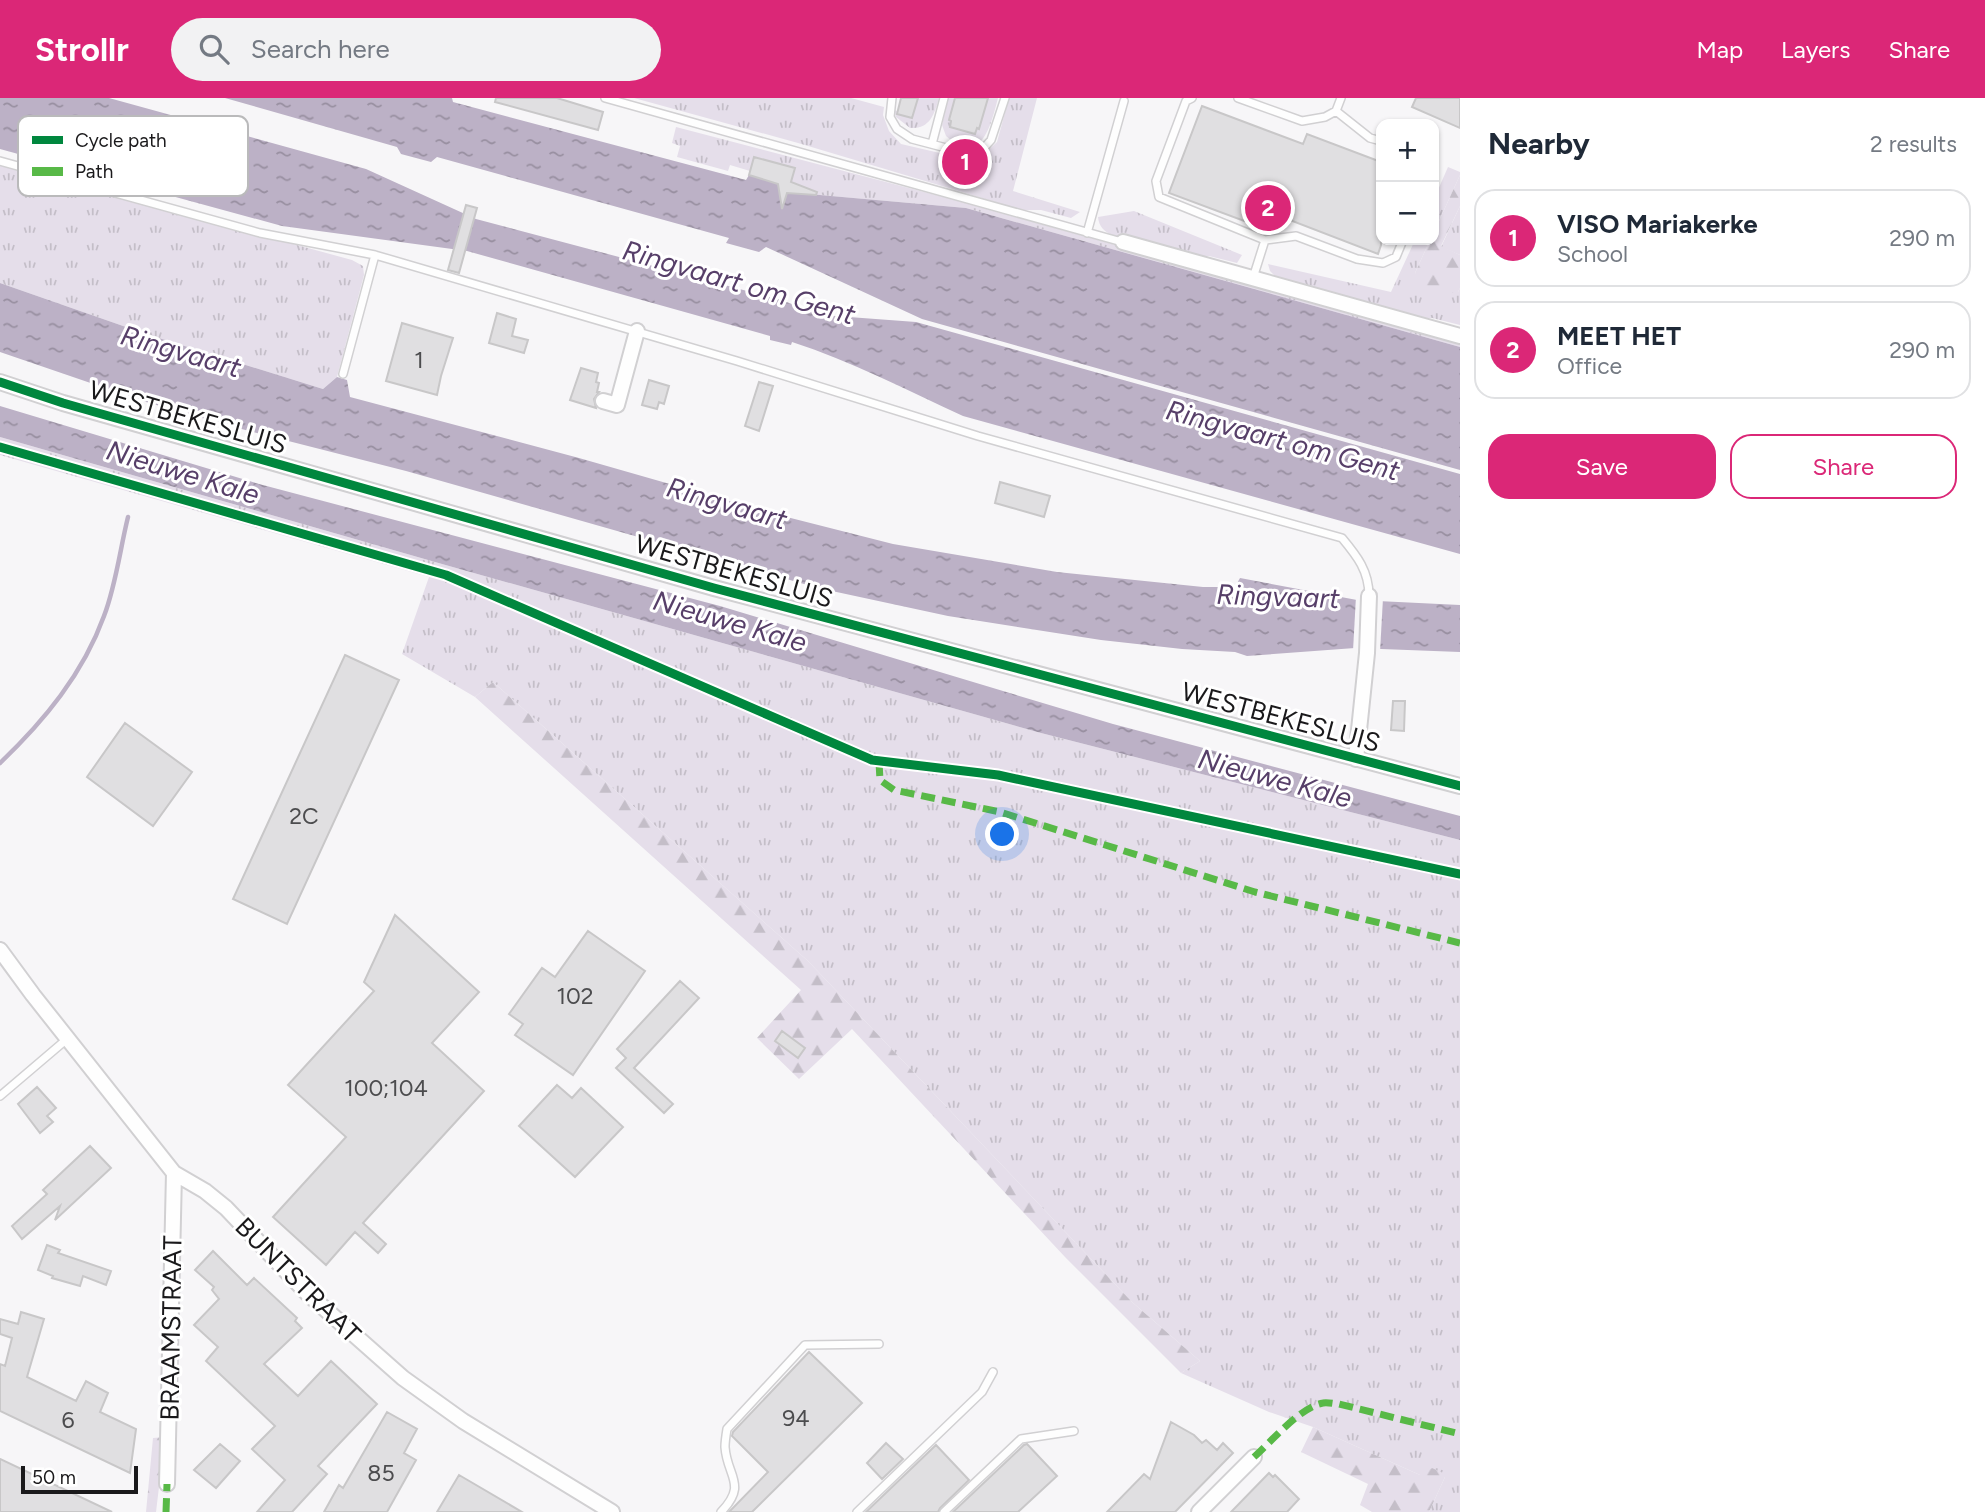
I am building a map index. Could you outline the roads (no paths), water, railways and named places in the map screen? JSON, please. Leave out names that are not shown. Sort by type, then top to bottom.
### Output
[{"type":"street","points":[[1123,242],[1460,336]]},
{"type":"street","points":[[603,401],[617,405],[637,331]]},
{"type":"street","name":"WESTBEKESLUIS","points":[[0,382],[76,407],[714,588],[1460,786]]},
{"type":"street","points":[[620,394],[635,398]]},
{"type":"street","points":[[1356,759],[1367,653],[1369,596]]},
{"type":"street","name":"BUNTSTRAAT","points":[[0,950],[174,1173],[205,1191],[226,1208],[307,1293],[403,1378],[463,1421],[612,1512]]},
{"type":"street","name":"BRAAMSTRAAT","points":[[167,1484],[174,1173]]},
{"type":"street","points":[[1199,1512],[1254,1457]]},
{"type":"lane","points":[[605,98],[1123,242]]},
{"type":"lane","points":[[892,98],[890,117],[897,129],[912,139],[969,153],[983,149],[991,140],[1005,98]]},
{"type":"lane","points":[[932,144],[944,98]]},
{"type":"lane","points":[[1192,98],[1186,101],[1156,181],[1159,197],[1265,240],[1296,236],[1357,259],[1383,263],[1396,257],[1402,245]]},
{"type":"lane","points":[[1238,98],[1301,121],[1325,117],[1335,111],[1340,98]]},
{"type":"lane","points":[[1087,233],[1124,101]]},
{"type":"lane","points":[[1335,111],[1376,140]]},
{"type":"lane","points":[[0,161],[18,166]]},
{"type":"lane","points":[[126,196],[260,233],[375,255],[637,331],[978,436],[1342,538],[1361,562],[1369,582],[1369,596]]},
{"type":"lane","points":[[1252,278],[1265,240]]},
{"type":"lane","points":[[343,374],[375,255]]},
{"type":"lane","points":[[0,1096],[67,1039]]},
{"type":"lane","points":[[720,1512],[729,1503],[736,1486],[725,1448],[727,1429],[805,1345],[879,1345]]},
{"type":"lane","points":[[857,1512],[982,1392],[993,1371]]},
{"type":"lane","points":[[944,1512],[1021,1439],[1073,1432]]},
{"type":"water","points":[[0,98],[109,98],[174,116],[18,116],[18,154],[0,149]]},
{"type":"water","points":[[225,98],[452,98],[453,102],[746,180],[749,175],[778,184],[786,192],[966,208],[1460,347],[1460,470],[922,319],[766,247],[759,252],[726,243],[729,238],[437,157],[431,162],[401,154],[397,147]]},
{"type":"water","name":"Ringvaart om Gent","points":[[248,136],[366,169],[476,219],[781,300],[822,315],[916,322],[1460,474],[1460,554],[963,416],[857,367],[792,342],[791,345],[770,340],[770,336],[467,251],[282,226],[172,196],[248,196]]},
{"type":"water","name":"Ringvaart","points":[[0,283],[146,334],[323,389],[337,377],[347,380],[350,397],[893,544],[1057,572],[1203,587],[1235,587],[1240,578],[1357,600],[1460,605],[1460,652],[1355,648],[1247,656],[1235,652],[1101,640],[948,616],[818,588],[406,471],[146,402],[0,352]]},
{"type":"water","name":"Nieuwe Kale","points":[[0,406],[259,484],[720,606],[1113,724],[1460,816],[1460,840],[1041,733],[0,437]]},
{"type":"waterway","points":[[0,763],[61,696],[85,658],[108,604],[128,517]]},
{"type":"place","name":"VISO Mariakerke","points":[[965,162]]},
{"type":"place","name":"MEET HET","points":[[1268,208]]}]
